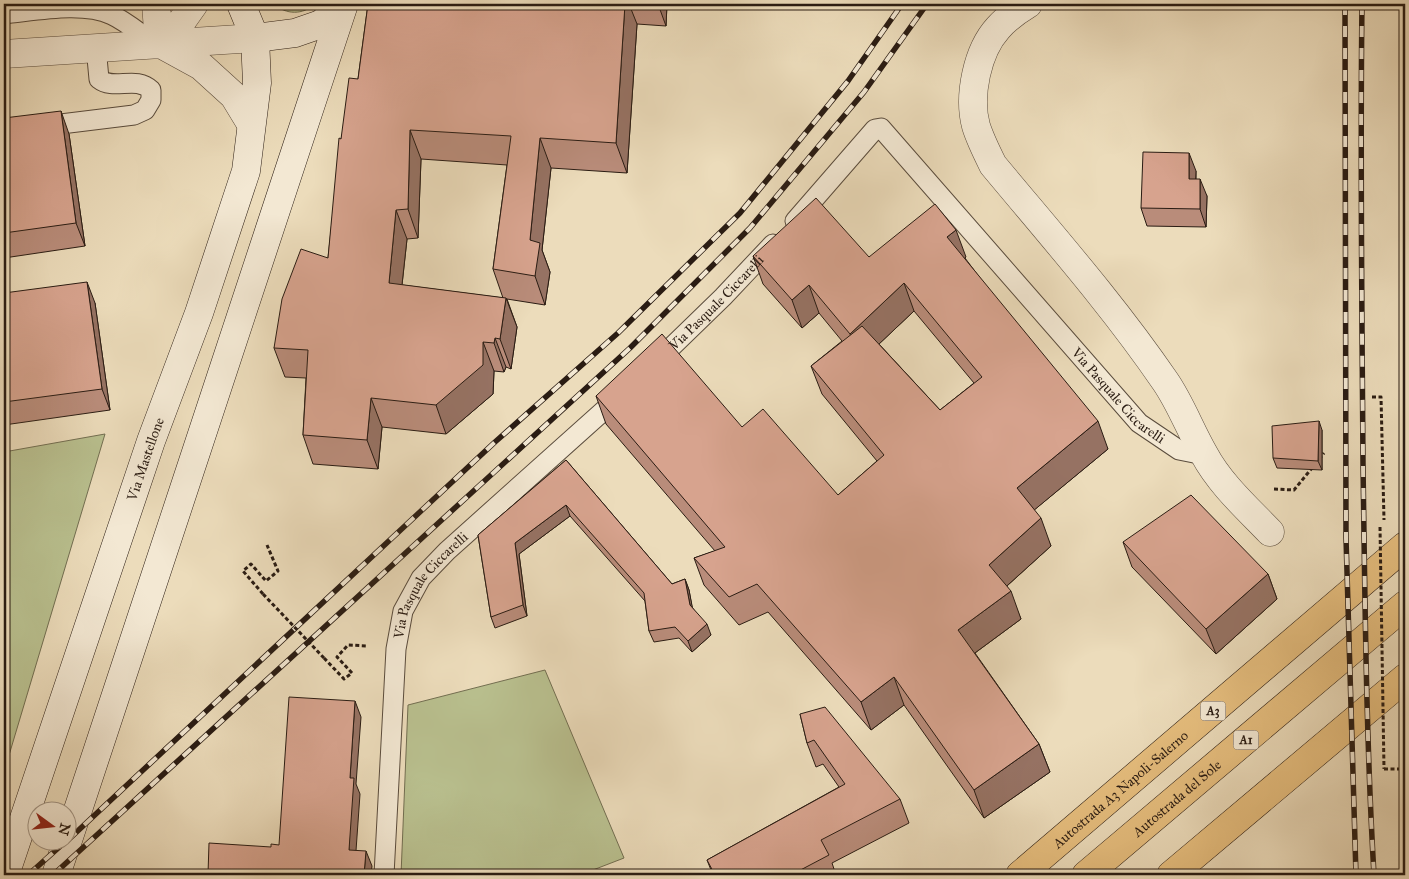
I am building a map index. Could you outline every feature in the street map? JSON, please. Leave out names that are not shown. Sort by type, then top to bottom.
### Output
[{"type":"highway","name":"Autostrada A3 Napoli-Salerno","points":[[1020,875],[1405,546]]},
{"type":"highway","name":"Autostrada del Sole","points":[[1086,875],[1405,605]]},
{"type":"highway","points":[[1171,875],[1404,679]]},
{"type":"street","points":[[156,4],[156,43]]},
{"type":"street","points":[[156,43],[182,21],[194,4]]},
{"type":"street","name":"Via Mastellone","points":[[5,875],[151,441],[199,313],[246,171],[257,83],[255,38],[241,4]]},
{"type":"street","points":[[1028,4],[998,28],[985,49],[976,76],[974,102],[976,126],[993,165],[1115,312],[1166,382],[1186,416],[1204,455],[1222,481],[1270,532]]},
{"type":"street","points":[[4,54],[255,38],[295,33],[321,24],[344,5]]},
{"type":"street","points":[[78,808],[344,5]]},
{"type":"street","points":[[156,43],[201,66],[234,96],[251,124]]},
{"type":"street","points":[[56,875],[63,852]]},
{"type":"lane","points":[[4,14],[80,8],[97,10],[111,14],[156,43]]},
{"type":"lane","points":[[4,131],[134,114],[145,110],[151,100],[152,90],[136,82],[103,82],[99,79],[96,47]]},
{"type":"lane","name":"Via Pasquale Ciccarelli","points":[[384,875],[396,649],[403,611],[421,578],[447,551],[637,380],[730,290],[809,206],[875,129],[881,128],[1140,423],[1179,450],[1204,455]]},
{"type":"path","points":[[1372,397],[1381,397],[1385,518],[1380,527],[1384,769],[1403,769],[1405,767]]},
{"type":"path","points":[[1239,499],[1254,488],[1294,490],[1324,453]]},
{"type":"path","points":[[268,544],[278,570],[266,581],[251,564],[243,571],[344,679],[352,673],[337,657],[348,645],[396,649]]},
{"type":"green space","points":[[274,4],[315,4],[300,12],[289,12]]},
{"type":"green space","points":[[105,434],[4,772],[4,452]]},
{"type":"green space","points":[[545,670],[624,858],[580,875],[401,875],[408,705]]},
{"type":"building","points":[[368,4],[625,4],[616,143],[540,138],[530,240],[540,243],[535,276],[493,269],[511,136],[410,130],[408,209],[396,210],[389,283],[506,298],[500,339],[495,338],[494,343],[483,342],[483,365],[436,405],[371,398],[367,440],[303,435],[308,350],[274,348],[282,299],[301,249],[328,258],[339,138],[341,139],[349,78],[358,79]]},
{"type":"building","points":[[61,111],[76,223],[4,233],[4,118]]},
{"type":"building","points":[[1143,152],[1189,153],[1189,179],[1200,179],[1200,209],[1141,208]]},
{"type":"building","points":[[816,198],[869,257],[935,204],[956,230],[947,237],[1098,421],[1017,488],[1041,518],[989,565],[1011,591],[958,630],[1039,744],[974,790],[894,677],[861,702],[757,584],[729,597],[694,558],[725,547],[596,396],[662,334],[742,427],[763,409],[838,495],[884,455],[811,366],[862,326],[940,410],[982,377],[904,283],[850,334],[809,285],[792,300],[753,256]]},
{"type":"building","points":[[87,282],[102,389],[4,402],[4,293]]},
{"type":"building","points":[[1319,421],[1318,461],[1273,458],[1272,426]]},
{"type":"building","points":[[566,460],[672,584],[685,579],[690,605],[707,624],[688,641],[675,627],[649,631],[644,593],[566,505],[515,543],[523,605],[491,617],[478,535]]},
{"type":"building","points":[[1191,495],[1268,574],[1206,629],[1123,542]]},
{"type":"building","points":[[289,697],[355,701],[350,778],[354,778],[349,850],[366,851],[364,875],[208,874],[209,843],[271,847],[271,844],[279,845]]},
{"type":"building","points":[[825,707],[900,799],[821,840],[829,855],[791,875],[715,875],[707,860],[845,784],[814,740],[807,743],[800,714]]},
{"type":"railway","points":[[78,831],[495,442],[618,333],[740,213],[848,81],[902,4]]},
{"type":"railway","points":[[53,875],[630,348],[750,228],[864,92],[927,4]]},
{"type":"railway","points":[[1345,4],[1346,538],[1356,875]]},
{"type":"railway","points":[[1362,4],[1361,176],[1365,618],[1374,875]]},
{"type":"railway","points":[[28,875],[54,852]]}]
